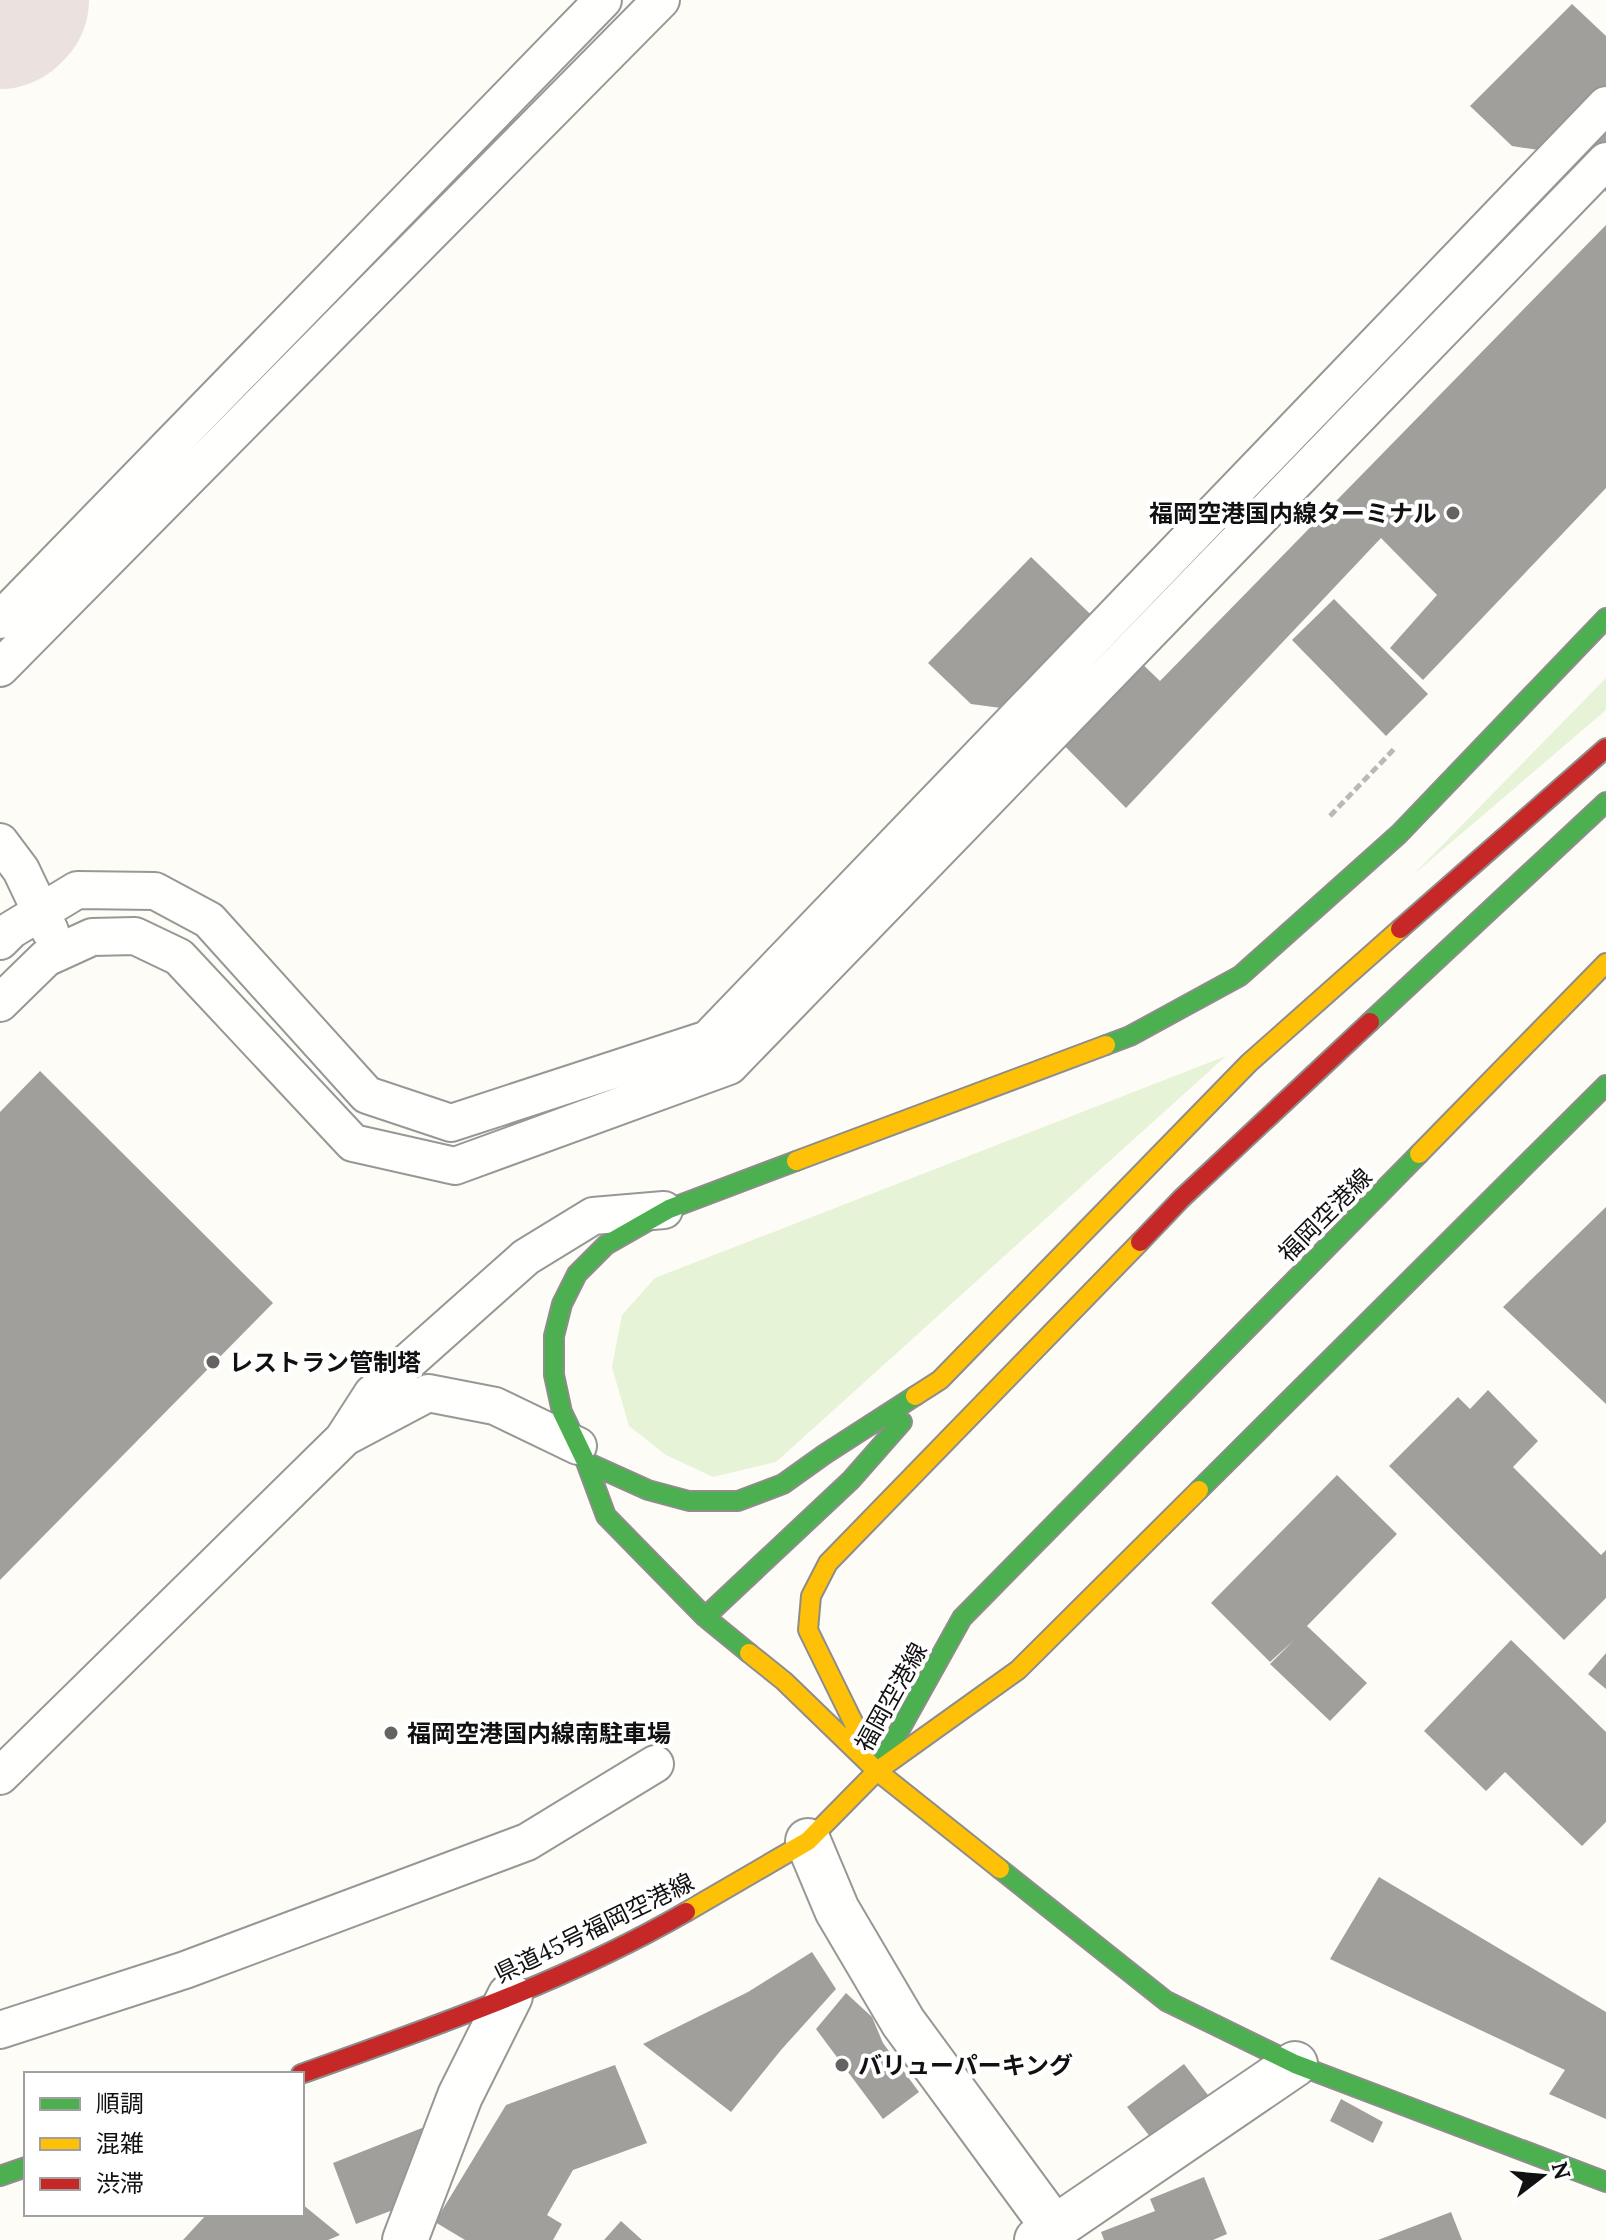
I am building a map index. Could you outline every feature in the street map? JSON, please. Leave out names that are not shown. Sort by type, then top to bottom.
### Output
[{"type":"street","points":[[1606,618],[1399,834],[1240,976],[1130,1036],[669,1209],[606,1245],[577,1274],[562,1304],[554,1336],[554,1375],[562,1412],[606,1516],[705,1617],[784,1681],[877,1771],[1166,2001],[1295,2064],[1606,2182]]},
{"type":"street","points":[[705,1617],[851,1480],[940,1380],[1249,1063],[1606,748]]},
{"type":"street","points":[[877,1771],[808,1630],[811,1596],[828,1563],[1182,1198],[1606,802]]},
{"type":"street","name":"福岡空港線","points":[[877,1771],[962,1618],[1606,963]]},
{"type":"street","name":"福岡空港線","points":[[877,1771],[1018,1670],[1606,1085]]},
{"type":"street","points":[[582,1454],[648,1490],[689,1501],[738,1501],[783,1484],[940,1380]]},
{"type":"street","name":"県道45号福岡空港線","points":[[304,2073],[510,1996],[660,1927],[808,1841],[877,1771]]},
{"type":"street","points":[[808,1841],[837,1910],[903,2022],[1046,2235],[1295,2064]]},
{"type":"street","points":[[405,2240],[460,2096],[510,1996]]},
{"type":"street","points":[[0,2176],[24,2168]]},
{"type":"lane","points":[[0,620],[603,0]]},
{"type":"lane","points":[[0,668],[661,0]]},
{"type":"lane","points":[[9,994],[0,944],[11,930],[77,890],[155,891],[209,920],[367,1095],[451,1123],[708,1039],[1606,105]]},
{"type":"lane","points":[[9,994],[46,958],[60,951],[92,937],[135,936],[179,957],[353,1143],[455,1166],[729,1066],[1606,161]]},
{"type":"lane","points":[[0,842],[21,870],[60,951]]},
{"type":"lane","points":[[0,1776],[343,1439],[372,1394],[526,1257],[593,1216],[669,1209]]},
{"type":"lane","points":[[343,1439],[428,1393],[495,1406],[582,1454]]},
{"type":"lane","points":[[0,2030],[185,1970],[527,1842],[655,1764]]},
{"type":"green space","points":[[1606,678],[1606,710],[1413,875]]},
{"type":"green space","points":[[1226,1056],[776,1462],[713,1477],[666,1455],[629,1426],[612,1367],[622,1315],[655,1278]]},
{"type":"building","points":[[1572,4],[1606,36],[1606,192],[1570,155],[1512,146],[1470,106]]},
{"type":"building","name":"福岡空港国内線ターミナル","points":[[1606,225],[1606,488],[1423,680],[1390,648],[1437,595],[1381,538],[1126,808],[1031,712],[971,704],[928,663],[1031,557],[1160,681]]},
{"type":"building","points":[[1334,599],[1428,694],[1386,736],[1292,640]]},
{"type":"building","points":[[40,1071],[273,1303],[0,1580],[0,1112]]},
{"type":"building","points":[[1606,1207],[1606,1404],[1503,1307]]},
{"type":"building","points":[[1488,1390],[1538,1441],[1513,1467],[1601,1555],[1606,1550],[1606,1598],[1564,1640],[1389,1466],[1458,1397],[1470,1409]]},
{"type":"building","points":[[1337,1475],[1397,1534],[1307,1626],[1367,1683],[1330,1721],[1270,1664],[1294,1640],[1270,1662],[1211,1603]]},
{"type":"building","points":[[1511,1640],[1606,1732],[1606,1822],[1582,1846],[1505,1772],[1486,1791],[1424,1731]]},
{"type":"building","points":[[1606,1653],[1606,1689],[1588,1674]]},
{"type":"building","points":[[1379,1877],[1606,2012],[1606,2119],[1549,2094],[1565,2070],[1330,1959]]},
{"type":"building","points":[[812,1952],[836,1989],[731,2112],[643,2044],[748,1992]]},
{"type":"building","points":[[846,1993],[872,2017],[883,2043],[919,2092],[883,2119],[816,2029]]},
{"type":"building","points":[[1184,2064],[1208,2095],[1151,2138],[1127,2107]]},
{"type":"building","points":[[615,2065],[647,2143],[573,2170],[547,2215],[562,2224],[553,2240],[465,2240],[435,2222],[506,2105]]},
{"type":"building","points":[[1341,2099],[1383,2122],[1373,2143],[1330,2121]]},
{"type":"building","points":[[422,2128],[429,2152],[393,2210],[356,2224],[333,2163]]},
{"type":"building","points":[[1204,2177],[1227,2234],[1213,2240],[1104,2240],[1101,2232],[1155,2211],[1150,2199]]},
{"type":"building","points":[[304,2206],[340,2235],[328,2240],[183,2240],[205,2216],[304,2216]]},
{"type":"building","points":[[1451,2212],[1462,2240],[1378,2240]]},
{"type":"building","points":[[621,2221],[642,2240],[604,2240]]},
{"type":"taxiway","points":[[0,5],[5,0]]},
{"type":"traffic: fast","points":[[1106,1045],[1130,1036],[1240,976],[1399,834],[1606,618]]},
{"type":"traffic: fast","points":[[1370,1022],[1606,802]]},
{"type":"traffic: fast","points":[[1199,1490],[1606,1085]]},
{"type":"traffic: fast","points":[[884,1758],[962,1618],[1419,1154]]},
{"type":"traffic: fast","points":[[749,1653],[705,1617],[606,1516],[586,1462],[562,1412],[554,1375],[554,1336],[562,1304],[577,1274],[606,1245],[669,1209],[796,1161]]},
{"type":"traffic: fast","points":[[586,1462],[648,1490],[689,1501],[738,1501],[783,1484],[915,1396]]},
{"type":"traffic: fast","points":[[705,1617],[851,1480],[902,1422]]},
{"type":"traffic: fast","points":[[1000,1869],[1166,2001],[1295,2064],[1606,2182]]},
{"type":"traffic: fast","points":[[0,2176],[24,2168]]},
{"type":"traffic: slow","points":[[915,1396],[940,1380],[1249,1063],[1400,929]]},
{"type":"traffic: slow","points":[[1419,1154],[1606,963]]},
{"type":"traffic: slow","points":[[796,1161],[1106,1045]]},
{"type":"traffic: slow","points":[[862,1740],[808,1630],[811,1596],[828,1563],[1140,1242]]},
{"type":"traffic: slow","points":[[686,1912],[808,1841],[877,1771],[1018,1670],[1199,1490]]},
{"type":"traffic: slow","points":[[749,1653],[784,1681],[877,1771],[1000,1869]]},
{"type":"traffic: jam","points":[[1400,929],[1606,748]]},
{"type":"traffic: jam","points":[[1140,1242],[1182,1198],[1370,1022]]},
{"type":"traffic: jam","points":[[304,2073],[546,1982],[686,1912]]},
{"type":"place","name":"福岡空港国内線ターミナル","points":[[1453,513]]},
{"type":"place","name":"レストラン管制塔","points":[[213,1362]]},
{"type":"place","name":"福岡空港国内線南駐車場","points":[[391,1733]]},
{"type":"place","name":"バリューパーキング","points":[[842,2065]]}]
